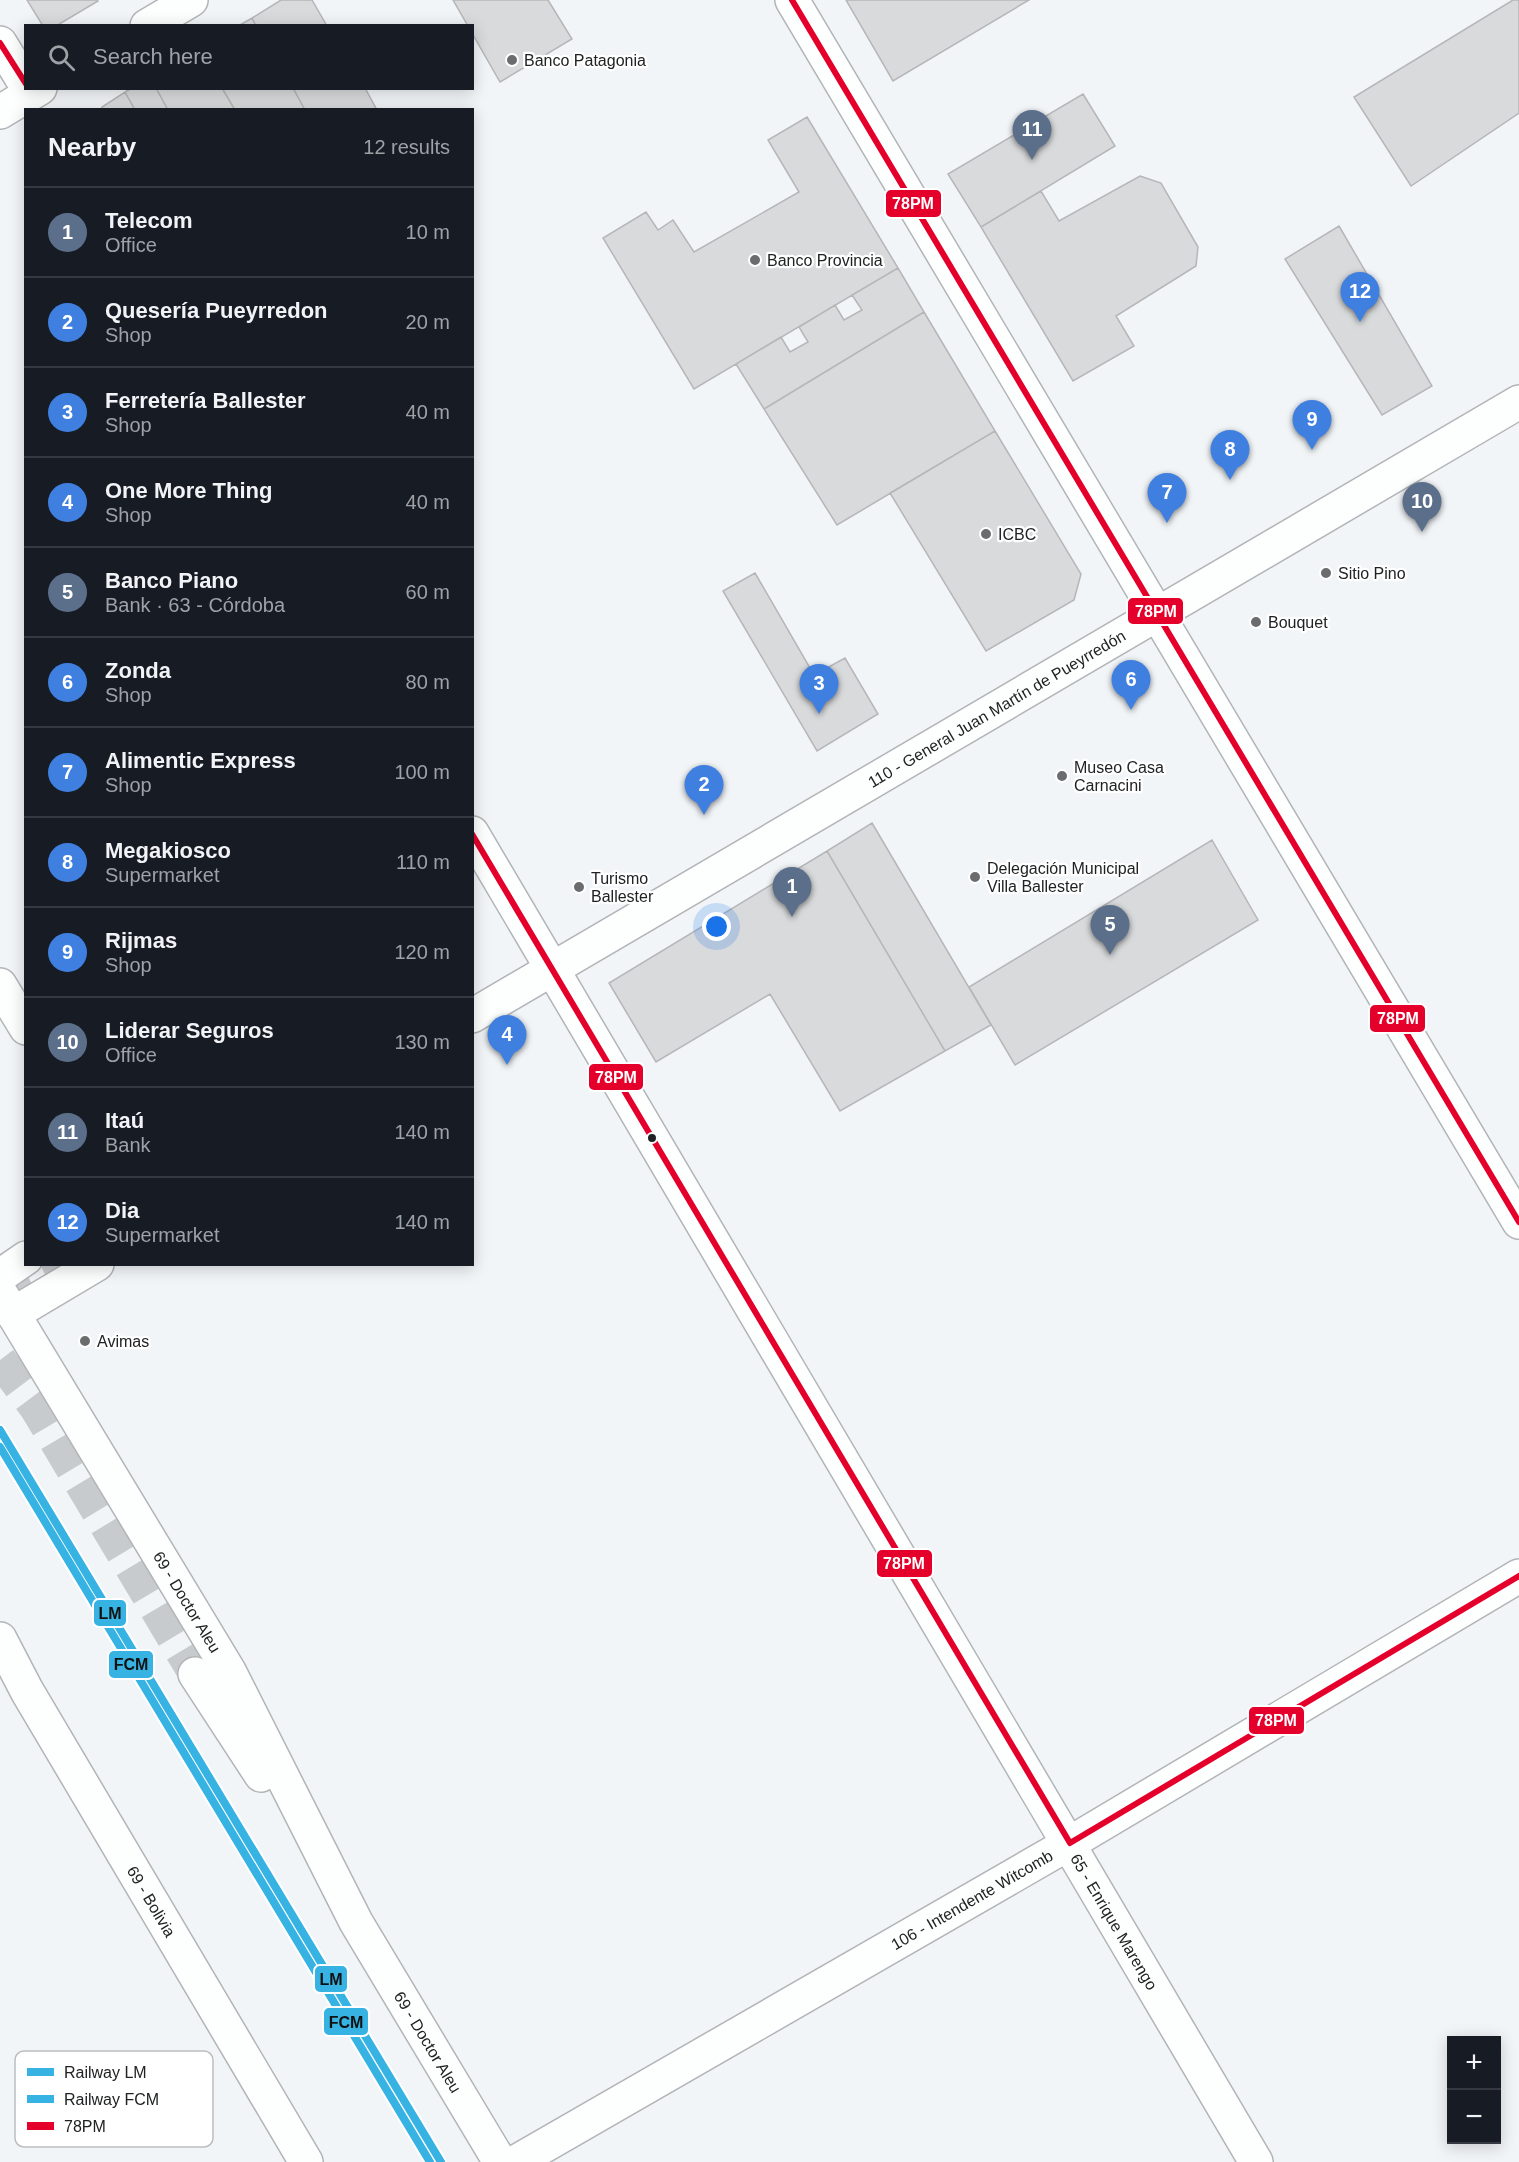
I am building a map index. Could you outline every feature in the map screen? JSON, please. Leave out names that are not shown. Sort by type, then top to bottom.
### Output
[{"type":"street","points":[[150,24],[191,0]]},
{"type":"street","points":[[792,0],[1519,1222]]},
{"type":"street","points":[[0,43],[24,79]]},
{"type":"street","points":[[0,112],[33,93]]},
{"type":"street","name":"110 - General Juan Martín de Pueyrredón","points":[[474,1015],[1519,402]]},
{"type":"street","name":"65 - Enrique Marengo","points":[[474,836],[1070,1843],[1256,2162]]},
{"type":"street","points":[[0,985],[24,1025]]},
{"type":"street","points":[[0,1276],[24,1259]]},
{"type":"street","points":[[6,1303],[92,1266]]},
{"type":"street","name":"69 - Doctor Aleu","points":[[6,1303],[229,1671],[356,1922]]},
{"type":"street","name":"106 - Intendente Witcomb","points":[[516,2162],[1070,1843],[1519,1576]]},
{"type":"street","name":"69 - Bolivia","points":[[0,1639],[27,1691],[306,2162]]},
{"type":"street","name":"69 - Doctor Aleu","points":[[195,1674],[356,1922],[500,2162]]},
{"type":"building","points":[[27,0],[98,1],[59,24],[42,24]]},
{"type":"building","points":[[281,0],[312,0],[326,24],[255,24],[252,18]]},
{"type":"building","name":"Banco Patagonia","points":[[453,0],[548,0],[572,39],[500,82],[474,36],[474,24],[467,24]]},
{"type":"building","points":[[846,0],[1029,0],[893,81]]},
{"type":"building","points":[[1513,0],[1519,0],[1519,113],[1411,186],[1354,97]]},
{"type":"building","points":[[252,18],[255,24],[242,24]]},
{"type":"building","points":[[157,90],[167,108],[134,108],[125,92]]},
{"type":"building","points":[[157,90],[223,90],[234,108],[167,108]]},
{"type":"building","points":[[223,90],[294,90],[304,108],[234,108]]},
{"type":"building","points":[[294,90],[366,90],[376,108],[304,108]]},
{"type":"building","points":[[125,92],[134,108],[102,108]]},
{"type":"building","points":[[1083,94],[1115,146],[981,227],[948,174]]},
{"type":"building","name":"Banco Provincia","points":[[807,117],[898,268],[694,389],[603,238],[646,212],[658,230],[673,220],[694,252],[799,192],[768,140]]},
{"type":"building","points":[[1140,176],[1161,183],[1198,247],[1196,266],[1116,316],[1134,346],[1073,381],[981,227],[1041,191],[1059,221]]},
{"type":"building","points":[[1339,226],[1432,386],[1382,415],[1285,259]]},
{"type":"building","points":[[898,268],[924,312],[764,409],[736,364],[781,337],[790,352],[808,342],[799,327],[835,305],[844,320],[862,310],[852,295]]},
{"type":"building","points":[[924,312],[995,431],[837,525],[764,409]]},
{"type":"building","name":"ICBC","points":[[995,431],[1081,574],[1074,600],[986,651],[890,493]]},
{"type":"building","points":[[755,573],[814,675],[845,658],[878,714],[817,751],[723,591]]},
{"type":"building","points":[[872,823],[991,1025],[945,1051],[827,851]]},
{"type":"building","points":[[1212,840],[1258,920],[1015,1065],[969,987]]},
{"type":"building","points":[[827,851],[945,1051],[840,1111],[770,994],[656,1062],[609,983]]},
{"type":"tunnel","points":[[0,1294],[58,1266]]},
{"type":"tunnel","points":[[0,1360],[36,1408],[195,1674]]},
{"type":"rail line","name":"LM","points":[[0,1430],[441,2162]]},
{"type":"rail line","name":"FCM","points":[[0,1447],[430,2162]]},
{"type":"transit line","name":"78PM","points":[[792,0],[1519,1222]]},
{"type":"transit line","name":"78PM","points":[[0,43],[24,81]]},
{"type":"transit line","name":"78PM","points":[[474,837],[1070,1843],[1519,1576]]},
{"type":"place","name":"Banco Patagonia","points":[[512,60]]},
{"type":"place","name":"Itaú","points":[[1032,160]]},
{"type":"place","name":"Banco Provincia","points":[[755,260]]},
{"type":"place","name":"Dia","points":[[1360,322]]},
{"type":"place","name":"Rijmas","points":[[1312,450]]},
{"type":"place","name":"Megakiosco","points":[[1230,480]]},
{"type":"place","name":"Alimentic Express","points":[[1167,523]]},
{"type":"place","name":"Liderar Seguros","points":[[1422,532]]},
{"type":"place","name":"ICBC","points":[[986,534]]},
{"type":"place","name":"Sitio Pino","points":[[1326,573]]},
{"type":"place","name":"Bouquet","points":[[1256,622]]},
{"type":"place","name":"Zonda","points":[[1131,710]]},
{"type":"place","name":"Ferretería Ballester","points":[[819,714]]},
{"type":"place","name":"Museo Casa Carnacini","points":[[1062,776]]},
{"type":"place","name":"Quesería Pueyrredon","points":[[704,815]]},
{"type":"place","name":"Delegación Municipal Villa Ballester","points":[[975,877]]},
{"type":"place","name":"Turismo Ballester","points":[[579,887]]},
{"type":"place","name":"Telecom","points":[[792,917]]},
{"type":"place","name":"Banco Piano","points":[[1110,955]]},
{"type":"place","name":"One More Thing","points":[[507,1065]]},
{"type":"place","name":"Avimas","points":[[85,1341]]}]
